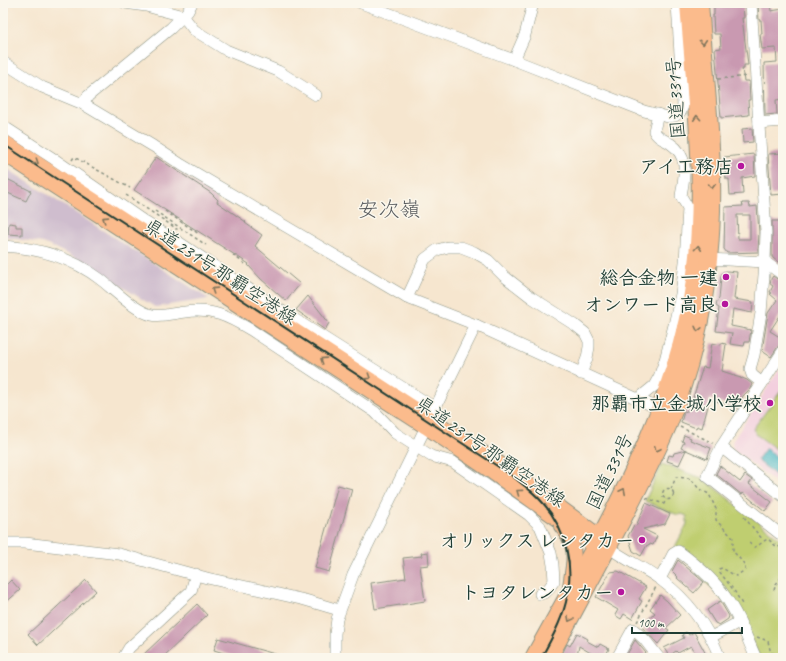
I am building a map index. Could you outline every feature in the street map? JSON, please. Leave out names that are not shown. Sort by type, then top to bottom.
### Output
[{"type":"highway","name":"国道331号","points":[[670,416],[674,369],[690,307],[698,245],[700,196],[697,119],[688,3]]},
{"type":"highway","name":"国道331号","points":[[533,658],[570,589],[642,480],[670,416],[688,368],[696,338],[702,309],[709,259],[712,222],[710,125],[700,3]]},
{"type":"highway","name":"国道331号","points":[[549,658],[601,543]]},
{"type":"main road","name":"県道231号那覇空港線","points":[[3,141],[505,467],[601,543]]},
{"type":"main road","name":"県道231号那覇空港線","points":[[3,153],[430,418],[489,470],[550,515],[601,543]]},
{"type":"main road","points":[[550,515],[567,533],[574,548],[574,564],[570,589]]},
{"type":"street","points":[[126,3],[146,6],[182,16],[194,30],[226,50],[278,71],[316,95]]},
{"type":"street","points":[[83,104],[88,96],[171,28],[188,11],[192,3]]},
{"type":"street","points":[[361,3],[514,60],[644,111],[668,117],[675,116],[681,111],[683,106],[677,3]]},
{"type":"street","points":[[514,60],[525,35],[533,3]]},
{"type":"street","points":[[751,3],[765,208],[765,262],[761,313],[754,355],[750,369],[752,375],[762,383]]},
{"type":"street","points":[[3,62],[42,87],[83,104],[182,165],[407,298],[476,325],[638,399],[670,416]]},
{"type":"street","points":[[638,399],[654,386],[661,372],[674,325],[685,262],[688,208],[681,196],[685,170],[684,161],[679,151],[671,144],[657,136],[654,131],[658,114]]},
{"type":"street","points":[[759,123],[783,121]]},
{"type":"street","points":[[3,126],[54,159],[148,224],[180,243],[291,317],[430,418]]},
{"type":"street","points":[[3,246],[22,247],[54,254],[77,264],[98,278],[140,311],[152,315],[203,311],[216,313],[232,319],[251,330],[375,412],[395,433],[416,447],[431,456],[453,462],[529,515],[540,526],[551,553],[554,565],[554,581],[546,592],[540,594]]},
{"type":"street","points":[[407,298],[426,259],[437,250],[448,247],[461,247],[474,252],[488,260],[504,276],[531,297],[585,333],[589,341],[589,347],[587,358],[581,374]]},
{"type":"street","points":[[709,259],[765,262],[783,275]]},
{"type":"street","points":[[335,658],[334,634],[339,610],[353,575],[476,325]]},
{"type":"street","points":[[783,351],[721,447],[707,476],[780,534],[783,531]]},
{"type":"street","points":[[721,447],[783,496]]},
{"type":"street","points":[[3,543],[25,543],[119,554],[339,610]]},
{"type":"street","points":[[601,543],[660,580],[688,604],[711,637],[720,658]]},
{"type":"street","points":[[660,580],[673,554],[678,552],[695,564],[716,584],[732,607],[756,658]]},
{"type":"street","points":[[123,658],[129,648],[191,590],[196,574]]},
{"type":"street","points":[[711,637],[739,622]]},
{"type":"street","points":[[617,658],[633,629],[645,640],[659,658]]},
{"type":"path","points":[[715,79],[756,76]]},
{"type":"path","points":[[71,161],[74,157],[130,188]]},
{"type":"path","points":[[126,195],[177,229],[176,230],[171,227]]},
{"type":"path","points":[[155,211],[206,245]]},
{"type":"path","points":[[165,211],[199,234]]},
{"type":"path","points":[[232,255],[245,264]]},
{"type":"path","points":[[670,416],[721,447]]},
{"type":"path","points":[[644,498],[664,504],[666,499],[672,497],[673,494],[671,489],[676,478],[688,478],[696,482],[699,489],[711,496],[716,510],[716,520],[733,538],[733,551],[745,565],[744,570],[736,576],[722,568],[719,569],[743,606]]},
{"type":"path","points":[[666,499],[663,492],[666,489],[671,489]]},
{"type":"path","points":[[739,502],[738,506],[743,516],[763,540]]},
{"type":"path","points":[[749,543],[754,547],[757,547],[763,540],[768,539],[777,547],[783,546]]},
{"type":"path","points":[[774,590],[776,584],[783,575]]},
{"type":"path","points":[[633,629],[660,580]]},
{"type":"path","points":[[756,635],[768,641],[772,658]]},
{"type":"path","points":[[771,653],[778,654],[781,658]]},
{"type":"shaded area","points":[[3,166],[209,299],[155,307],[70,255],[43,243],[3,237]]},
{"type":"shaded area","name":"那覇市立金城小学校","points":[[783,364],[783,488],[733,449],[732,442]]},
{"type":"green space","points":[[783,388],[783,454],[757,435],[753,429]]},
{"type":"green space","points":[[662,464],[702,478],[780,539],[783,537],[783,658],[760,658],[745,625],[675,547],[687,524],[687,516],[682,514],[678,515],[645,501]]},
{"type":"water","points":[[766,448],[783,462],[783,471],[778,477],[757,460]]},
{"type":"building","points":[[714,3],[727,3],[727,5],[743,3],[744,18],[742,18],[748,65],[744,65],[744,69],[742,69],[744,81],[749,81],[749,115],[721,118],[715,49],[721,48],[720,34],[714,34]]},
{"type":"building","points":[[758,3],[770,3],[771,11],[783,9],[783,99],[776,100],[777,114],[765,115],[764,63],[777,62],[776,48],[762,49],[760,34],[762,34],[761,20],[759,20]]},
{"type":"building","points":[[752,128],[753,142],[743,143],[742,129]]},
{"type":"building","points":[[783,153],[783,194],[771,195],[768,154]]},
{"type":"building","name":"アイ工務店","points":[[754,154],[755,176],[742,178],[743,194],[730,195],[729,179],[726,179],[724,157]]},
{"type":"building","points":[[156,157],[211,193],[218,200],[217,202],[262,235],[255,246],[300,284],[286,301],[261,279],[248,265],[249,264],[134,190]]},
{"type":"building","points":[[5,178],[31,191],[26,201],[3,191],[3,182]]},
{"type":"building","points":[[742,203],[749,203],[750,207],[757,206],[759,232],[758,252],[727,253],[724,249],[725,207],[743,206]],"holes":[[[737,215],[750,215],[750,239],[738,239]]]},
{"type":"building","points":[[772,221],[782,221],[783,266],[772,256]]},
{"type":"building","points":[[9,223],[16,224],[16,227],[22,227],[22,235],[8,234]]},
{"type":"building","name":"オンワード高良","points":[[723,272],[737,272],[734,299],[753,302],[752,313],[733,309],[731,326],[751,330],[749,342],[745,342],[744,346],[730,344],[732,333],[716,331],[719,308],[716,306],[719,299],[721,277]]},
{"type":"building","points":[[773,276],[783,283],[783,316],[781,314],[770,331],[783,339],[771,357],[762,351],[768,313],[777,300],[770,294],[772,293],[770,292],[773,286],[770,284]]},
{"type":"building","points":[[308,296],[329,323],[325,330],[296,310]]},
{"type":"building","points":[[712,343],[721,345],[721,343],[726,344],[722,371],[747,380],[752,384],[750,389],[743,396],[738,408],[710,399],[702,428],[697,426],[696,428],[681,422],[684,412],[689,410],[703,367],[708,368]]},
{"type":"building","points":[[684,435],[691,438],[690,440],[711,448],[707,459],[681,448],[684,442],[682,441]]},
{"type":"building","points":[[686,450],[679,465],[667,461],[669,455],[673,456],[674,453]]},
{"type":"building","points":[[720,466],[740,482],[745,475],[752,480],[749,484],[772,502],[765,511],[716,474]]},
{"type":"building","points":[[338,485],[352,489],[329,572],[315,568]]},
{"type":"building","points":[[646,503],[670,514],[665,524],[643,529],[657,536],[653,545],[647,545],[641,556],[633,551],[628,536],[634,525],[636,526]]},
{"type":"building","points":[[428,552],[429,565],[420,566],[425,601],[375,609],[371,583],[406,578],[403,558],[422,556],[421,553]]},
{"type":"building","points":[[678,560],[704,582],[694,593],[677,578],[678,577],[672,571]]},
{"type":"building","name":"トヨタレンタカー","points":[[618,571],[646,587],[639,599],[642,601],[632,619],[624,614],[621,619],[615,615],[618,610],[596,597],[610,572]]},
{"type":"building","points":[[11,580],[20,590],[3,605],[3,588]]},
{"type":"building","points":[[86,580],[96,591],[38,645],[28,634]]},
{"type":"building","points":[[660,595],[680,615],[666,628],[669,630],[658,644],[641,626],[655,613],[650,609]]},
{"type":"building","points":[[720,601],[729,616],[728,619],[719,625],[715,623],[707,610]]},
{"type":"building","points":[[197,604],[207,615],[162,658],[146,658],[143,655]]},
{"type":"building","points":[[686,632],[689,635],[694,632],[708,658],[698,658],[691,646],[678,653],[676,651],[669,656],[664,648],[684,638],[682,635]]},
{"type":"building","points":[[577,633],[598,647],[600,644],[609,649],[604,658],[592,658],[594,655],[579,646],[576,658],[560,658],[567,644],[570,646]]},
{"type":"building","points":[[218,638],[282,656],[281,658],[240,658],[214,650]]},
{"type":"building","points":[[635,640],[646,653],[645,654],[650,658],[625,658]]},
{"type":"railway","points":[[3,144],[511,475],[536,495],[551,513],[558,525],[563,537],[569,563],[569,589],[564,609],[555,631],[541,658]]},
{"type":"place","name":"アイ工務店","points":[[741,166]]},
{"type":"place","name":"総合金物 一建","points":[[726,277]]},
{"type":"place","name":"オンワード高良","points":[[725,304]]},
{"type":"place","name":"那覇市立金城小学校","points":[[770,403]]},
{"type":"place","name":"オリックス レンタカー","points":[[642,540]]},
{"type":"place","name":"トヨタレンタカー","points":[[621,592]]},
{"type":"district","name":"安次嶺","points":[[389,209]]}]
